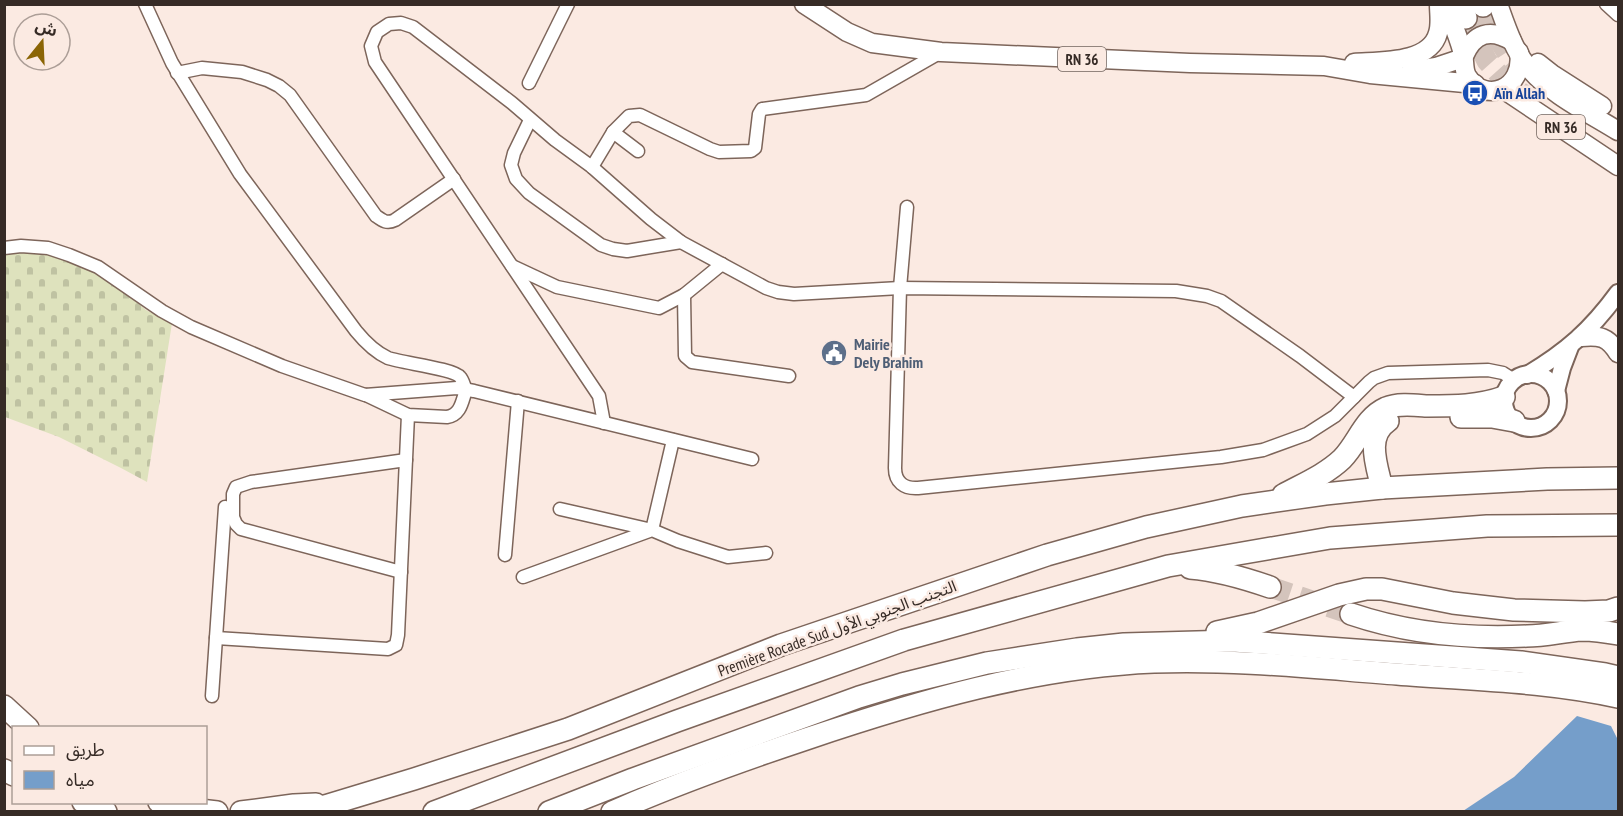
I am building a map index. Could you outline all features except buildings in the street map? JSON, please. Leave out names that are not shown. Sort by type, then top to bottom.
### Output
[{"type":"highway","points":[[1271,501],[1332,467],[1348,452],[1361,435],[1367,422],[1377,413],[1389,407],[1477,405],[1515,384]]},
{"type":"highway","points":[[1383,488],[1377,469],[1374,442],[1380,428],[1392,418],[1481,417],[1514,422]]},
{"type":"highway","name":"Première Rocade Sud التجنب الجنوبي الأول","points":[[303,812],[568,729],[781,645],[1047,555],[1146,527],[1271,501],[1383,488],[1547,479],[1618,478]]},
{"type":"highway","points":[[1168,566],[1330,538],[1487,526],[1618,525]]},
{"type":"highway","points":[[1168,566],[1206,569],[1270,586]]},
{"type":"highway","name":"Première Rocade Sud التجنب الجنوبي الأول","points":[[434,812],[677,721],[904,640],[1168,566]]},
{"type":"highway","points":[[1171,642],[1258,624],[1340,595],[1366,589],[1382,589],[1453,603],[1514,610],[1585,612],[1609,611],[1618,608]]},
{"type":"highway","points":[[1351,614],[1397,627],[1447,635],[1530,636],[1583,630],[1618,634]]},
{"type":"highway","points":[[549,812],[633,778],[860,697],[912,681],[1030,655],[1112,645],[1233,641],[1510,662],[1618,677]]},
{"type":"highway","points":[[612,812],[701,775],[857,721],[989,685],[1032,675],[1075,669],[1152,662],[1312,667],[1540,684],[1618,697]]},
{"type":"highway","points":[[4,706],[26,726]]},
{"type":"highway","points":[[88,804],[106,812]]},
{"type":"highway","points":[[168,804],[216,812]]},
{"type":"highway","points":[[241,812],[294,805],[328,805]]},
{"type":"main road","name":"RN 36","points":[[804,4],[847,32],[872,43],[941,52],[1190,63],[1324,66],[1370,74],[1474,84]]},
{"type":"main road","points":[[1324,66],[1400,60],[1422,52],[1431,46],[1438,34],[1439,4]]},
{"type":"main road","points":[[1447,4],[1464,57],[1467,76],[1474,84],[1488,90],[1503,89],[1516,78],[1520,61],[1515,47],[1482,8]]},
{"type":"main road","points":[[1482,8],[1521,41],[1541,66],[1618,117]]},
{"type":"main road","points":[[1464,57],[1469,45],[1478,37],[1490,33],[1502,35],[1515,47]]},
{"type":"main road","name":"RN 36","points":[[1515,47],[1527,66],[1549,87],[1618,131]]},
{"type":"main road","name":"RN 36","points":[[1370,74],[1418,70],[1446,64],[1464,57]]},
{"type":"main road","name":"RN 36","points":[[1503,89],[1618,166]]},
{"type":"main road","points":[[1576,342],[1595,335],[1612,344],[1618,353]]},
{"type":"street","points":[[4,248],[21,246],[48,248],[69,255],[98,267],[162,311],[191,327],[282,366],[365,395],[408,415],[420,417],[457,414],[466,390],[461,377],[446,370],[387,357],[368,345],[356,331],[240,174],[177,72],[145,4]]},
{"type":"street","points":[[529,83],[568,4]]},
{"type":"street","points":[[1606,4],[1618,15]]},
{"type":"street","points":[[604,423],[599,396],[375,62],[371,46],[377,32],[389,24],[401,23],[413,27],[512,103],[555,140],[592,166],[651,219],[681,242],[766,288],[794,294],[900,288],[1176,291],[1207,296],[1221,301],[1248,319],[1354,397]]},
{"type":"street","points":[[592,166],[613,132],[629,116],[640,115],[719,152],[752,151],[755,148],[759,114],[762,109],[866,95],[941,52]]},
{"type":"street","points":[[177,72],[202,68],[242,72],[279,86],[290,95],[376,216],[382,221],[389,223],[395,220],[454,179]]},
{"type":"street","points":[[530,120],[514,153],[512,165],[516,179],[529,193],[602,245],[613,249],[627,251],[681,242]]},
{"type":"street","points":[[613,132],[638,151]]},
{"type":"street","points":[[907,207],[900,288],[895,474],[901,484],[912,489],[1221,457],[1263,450],[1307,434],[1335,416],[1374,378],[1395,372],[1488,370],[1503,373],[1515,384]]},
{"type":"street","points":[[511,265],[556,287],[659,309],[684,295],[722,264]]},
{"type":"street","points":[[1515,384],[1541,376],[1547,379],[1558,397],[1555,414],[1545,424],[1526,428],[1514,422],[1506,411],[1515,384],[1576,342],[1618,293]]},
{"type":"street","points":[[684,295],[685,356],[692,362],[789,376]]},
{"type":"street","points":[[1556,391],[1562,368],[1576,342]]},
{"type":"street","points":[[365,395],[457,388],[753,459]]},
{"type":"street","points":[[505,555],[518,401]]},
{"type":"street","points":[[216,639],[388,649],[396,645],[408,415]]},
{"type":"street","points":[[652,530],[673,440]]},
{"type":"street","points":[[401,572],[241,529],[233,517],[233,494],[236,487],[251,482],[406,460]]},
{"type":"street","points":[[212,696],[225,507]]},
{"type":"street","points":[[560,509],[652,530],[728,557],[766,554]]},
{"type":"street","points":[[523,577],[652,530]]},
{"type":"green space","points":[[19,251],[56,256],[84,265],[119,287],[146,310],[172,323],[147,482],[59,437],[5,417],[4,254]]},
{"type":"water","points":[[1577,716],[1611,726],[1618,740],[1618,811],[1463,811],[1514,777]]},
{"type":"tunnel","points":[[1483,6],[1507,53],[1527,76]]},
{"type":"tunnel","points":[[1466,18],[1487,61],[1505,81],[1524,95]]},
{"type":"tunnel","points":[[1270,587],[1351,614]]},
{"type":"place","name":"Aïn Allah","points":[[1475,93]]},
{"type":"place","name":"Mairie Dely Brahim","points":[[834,353]]}]
